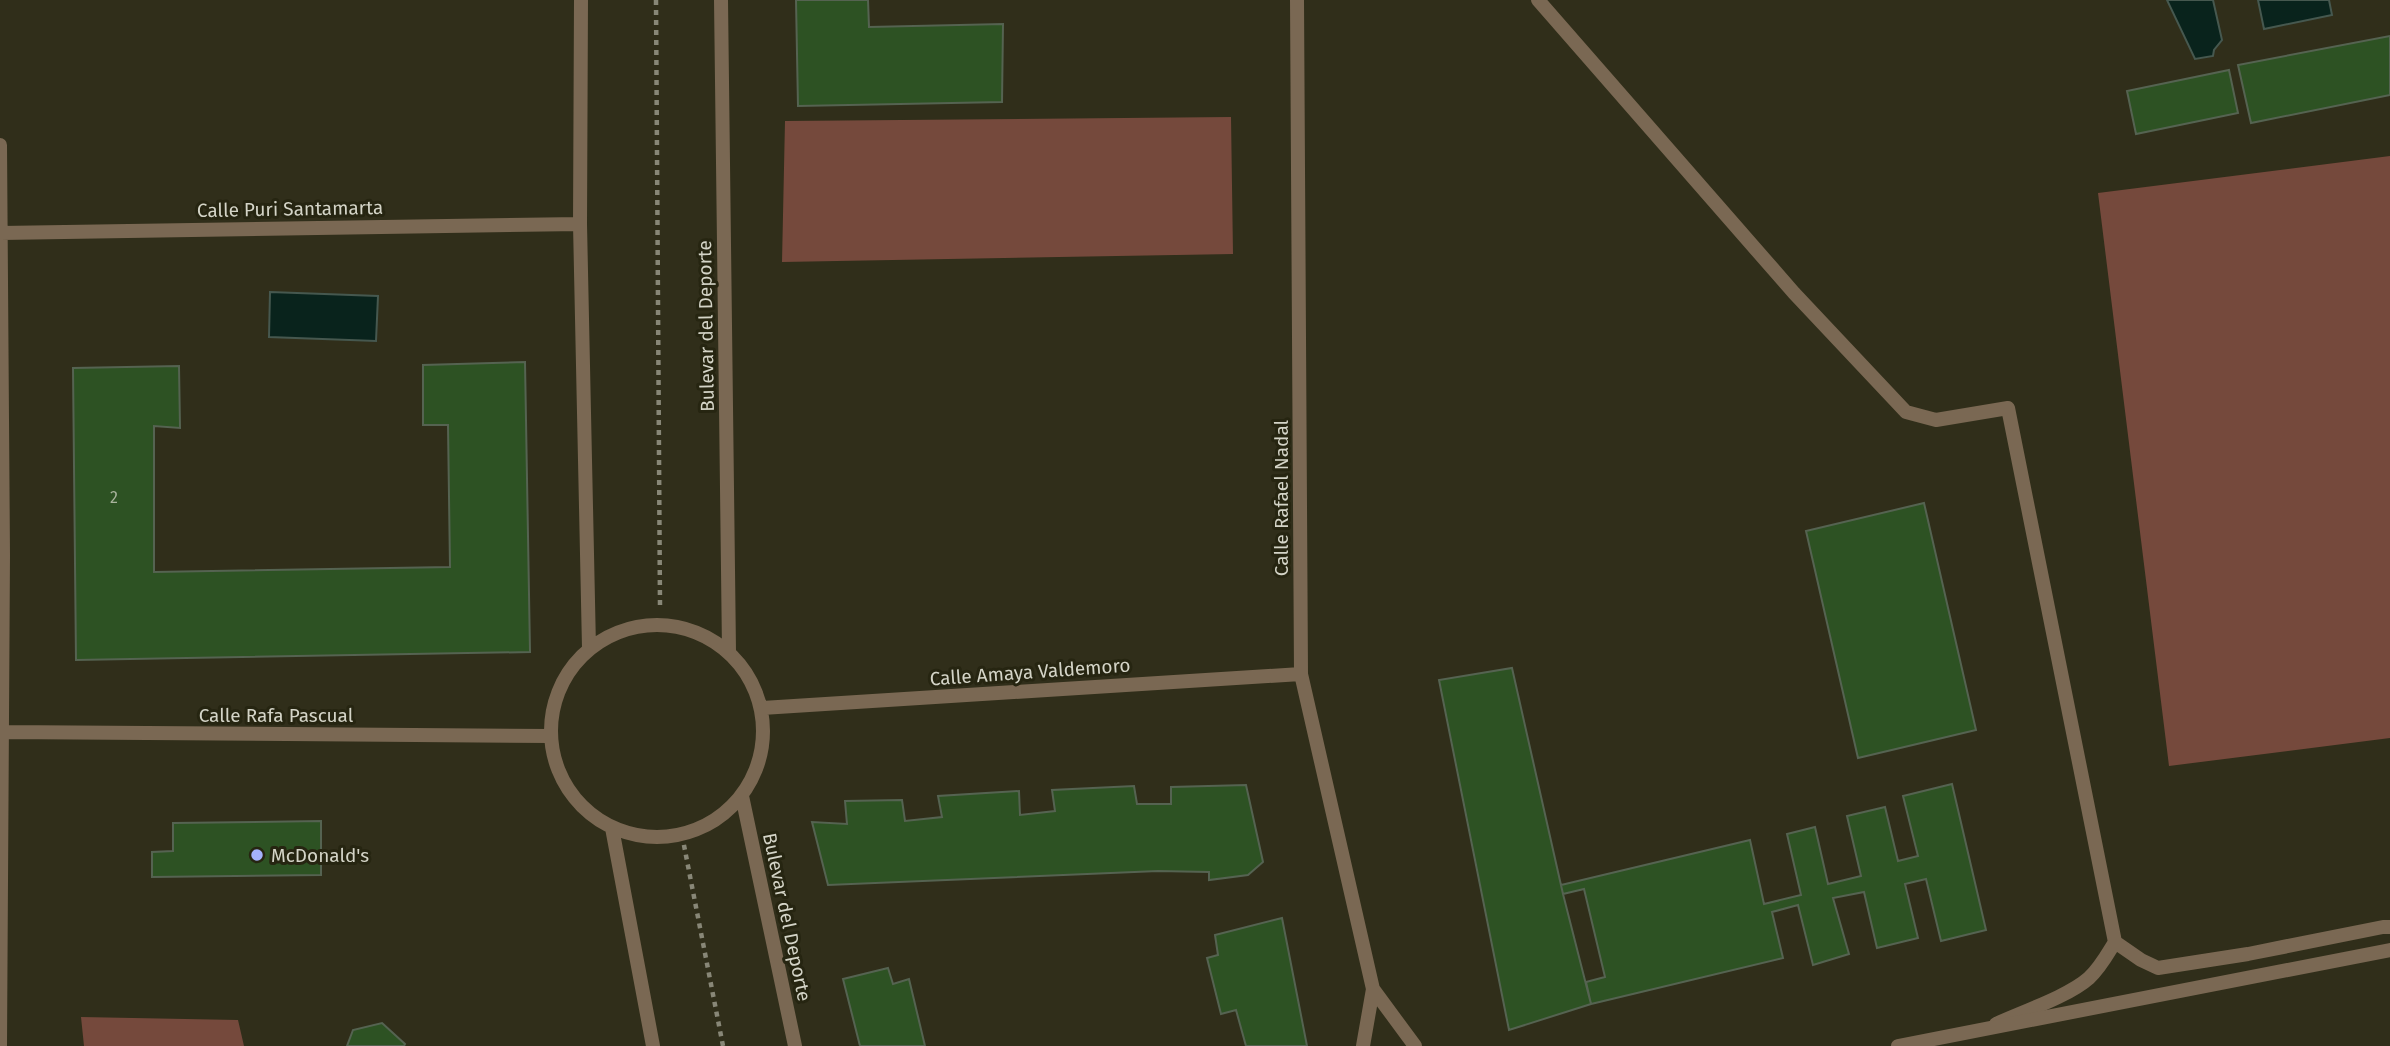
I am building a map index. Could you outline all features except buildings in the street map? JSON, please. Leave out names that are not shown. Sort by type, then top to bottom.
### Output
[{"type":"street","points":[[581,0],[580,224],[589,648]]},
{"type":"street","name":"Bulevar del Deporte","points":[[721,0],[729,651]]},
{"type":"street","name":"Calle Rafael Nadal","points":[[1297,0],[1301,674],[1373,989],[1363,1046]]},
{"type":"street","points":[[1538,0],[1794,293],[1906,412],[1936,420],[2008,408],[2115,942],[2102,964],[2088,979],[1990,1027]]},
{"type":"street","points":[[0,145],[0,1046]]},
{"type":"street","name":"Calle Puri Santamarta","points":[[1,233],[580,224]]},
{"type":"street","points":[[645,625],[675,625],[704,634],[729,651],[750,677],[762,708],[764,739],[757,769],[742,796],[715,821],[682,835],[646,838],[612,828],[587,813],[568,791],[555,765],[550,736],[553,703],[568,673],[589,648],[615,632],[645,625]]},
{"type":"street","name":"Calle Amaya Valdemoro","points":[[762,708],[1301,674]]},
{"type":"street","name":"Calle Rafa Pascual","points":[[2,732],[550,736]]},
{"type":"street","name":"Bulevar del Deporte","points":[[742,796],[795,1046]]},
{"type":"street","points":[[612,828],[653,1046]]},
{"type":"street","points":[[2115,942],[2158,968],[2390,927]]},
{"type":"street","points":[[1898,1046],[2390,950]]},
{"type":"street","name":"Calle Rafael Nadal","points":[[1373,989],[1415,1046]]},
{"type":"path","points":[[656,0],[660,606]]},
{"type":"path","points":[[682,835],[723,1046]]},
{"type":"shaded area","points":[[1231,117],[1233,254],[782,262],[785,121]]},
{"type":"shaded area","points":[[2390,156],[2390,738],[2169,766],[2098,193]]},
{"type":"shaded area","points":[[81,1017],[238,1020],[244,1046],[84,1046]]},
{"type":"water","points":[[2167,0],[2213,0],[2222,40],[2213,56],[2195,59]]},
{"type":"water","points":[[2258,0],[2329,0],[2332,15],[2264,29]]},
{"type":"water","points":[[270,292],[378,296],[376,341],[269,337]]},
{"type":"place","name":"McDonald's","points":[[257,855]]}]
